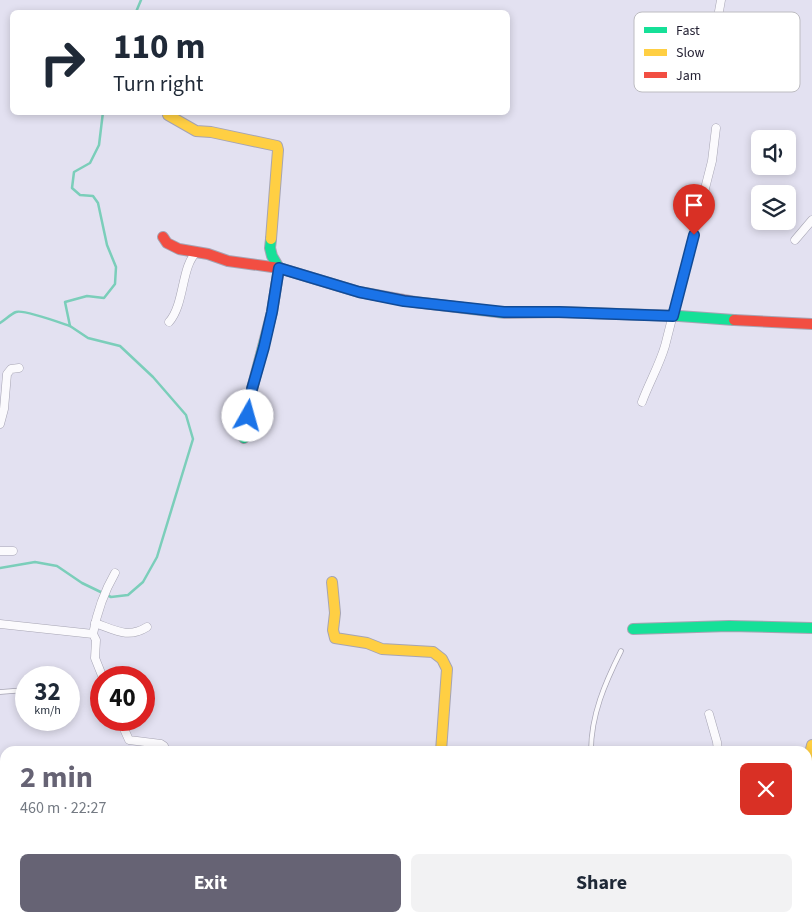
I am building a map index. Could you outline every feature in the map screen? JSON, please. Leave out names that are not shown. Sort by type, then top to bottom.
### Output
[{"type":"main road","points":[[168,116],[193,130],[277,146],[278,150],[270,248],[279,268],[272,312],[252,389],[244,438]]},
{"type":"main road","points":[[163,237],[175,247],[208,254],[228,261],[279,268],[359,292],[404,301],[504,312],[673,316],[766,323],[812,324]]},
{"type":"main road","points":[[332,582],[335,613],[333,630],[335,638],[367,642],[382,649],[433,652],[442,659],[446,669],[441,746]]},
{"type":"main road","points":[[633,629],[729,626],[812,628]]},
{"type":"street","points":[[642,402],[659,365],[673,316],[712,161],[716,128]]},
{"type":"street","points":[[795,240],[812,220]]},
{"type":"street","points":[[169,322],[176,313],[193,255],[197,252]]},
{"type":"street","points":[[0,424],[4,409],[7,374],[11,369],[19,368]]},
{"type":"street","points":[[0,551],[13,551]]},
{"type":"street","points":[[98,666],[95,658],[96,640],[93,634],[106,590],[115,573]]},
{"type":"street","points":[[95,623],[127,634],[140,632],[148,627]]},
{"type":"street","points":[[0,624],[93,634]]},
{"type":"street","points":[[709,714],[717,746]]},
{"type":"street","points":[[125,731],[129,740],[164,746]]},
{"type":"lane","points":[[592,746],[597,707],[605,682],[621,651]]},
{"type":"lane","points":[[0,692],[15,691]]},
{"type":"waterway","points":[[137,10],[141,0]]},
{"type":"waterway","points":[[0,568],[35,562],[57,566],[82,583],[111,597],[128,595],[143,582],[157,557],[193,439],[186,415],[153,377],[120,346],[88,338],[70,326],[65,302],[87,296],[104,298],[115,284],[116,267],[107,245],[98,203],[93,196],[80,195],[72,188],[74,172],[90,163],[99,145],[103,115]]},
{"type":"waterway","points":[[0,323],[16,312],[26,312],[70,326]]},
{"type":"traffic: fast","points":[[244,438],[252,389],[272,312],[279,268],[272,256],[270,248],[271,239]]},
{"type":"traffic: fast","points":[[415,302],[505,313],[559,312],[734,320]]},
{"type":"traffic: fast","points":[[633,629],[729,626],[812,628]]},
{"type":"traffic: slow","points":[[168,115],[196,131],[211,132],[277,146],[271,239]]},
{"type":"traffic: slow","points":[[332,582],[335,613],[333,630],[335,638],[367,643],[382,649],[433,652],[442,659],[447,669],[441,746]]},
{"type":"traffic: jam","points":[[163,237],[167,243],[179,249],[208,254],[228,261],[279,268],[359,292],[415,302]]},
{"type":"traffic: jam","points":[[734,320],[812,324]]},
{"type":"route","points":[[248,416],[252,389],[272,312],[279,268],[359,292],[404,301],[504,312],[673,316],[694,235]]}]
